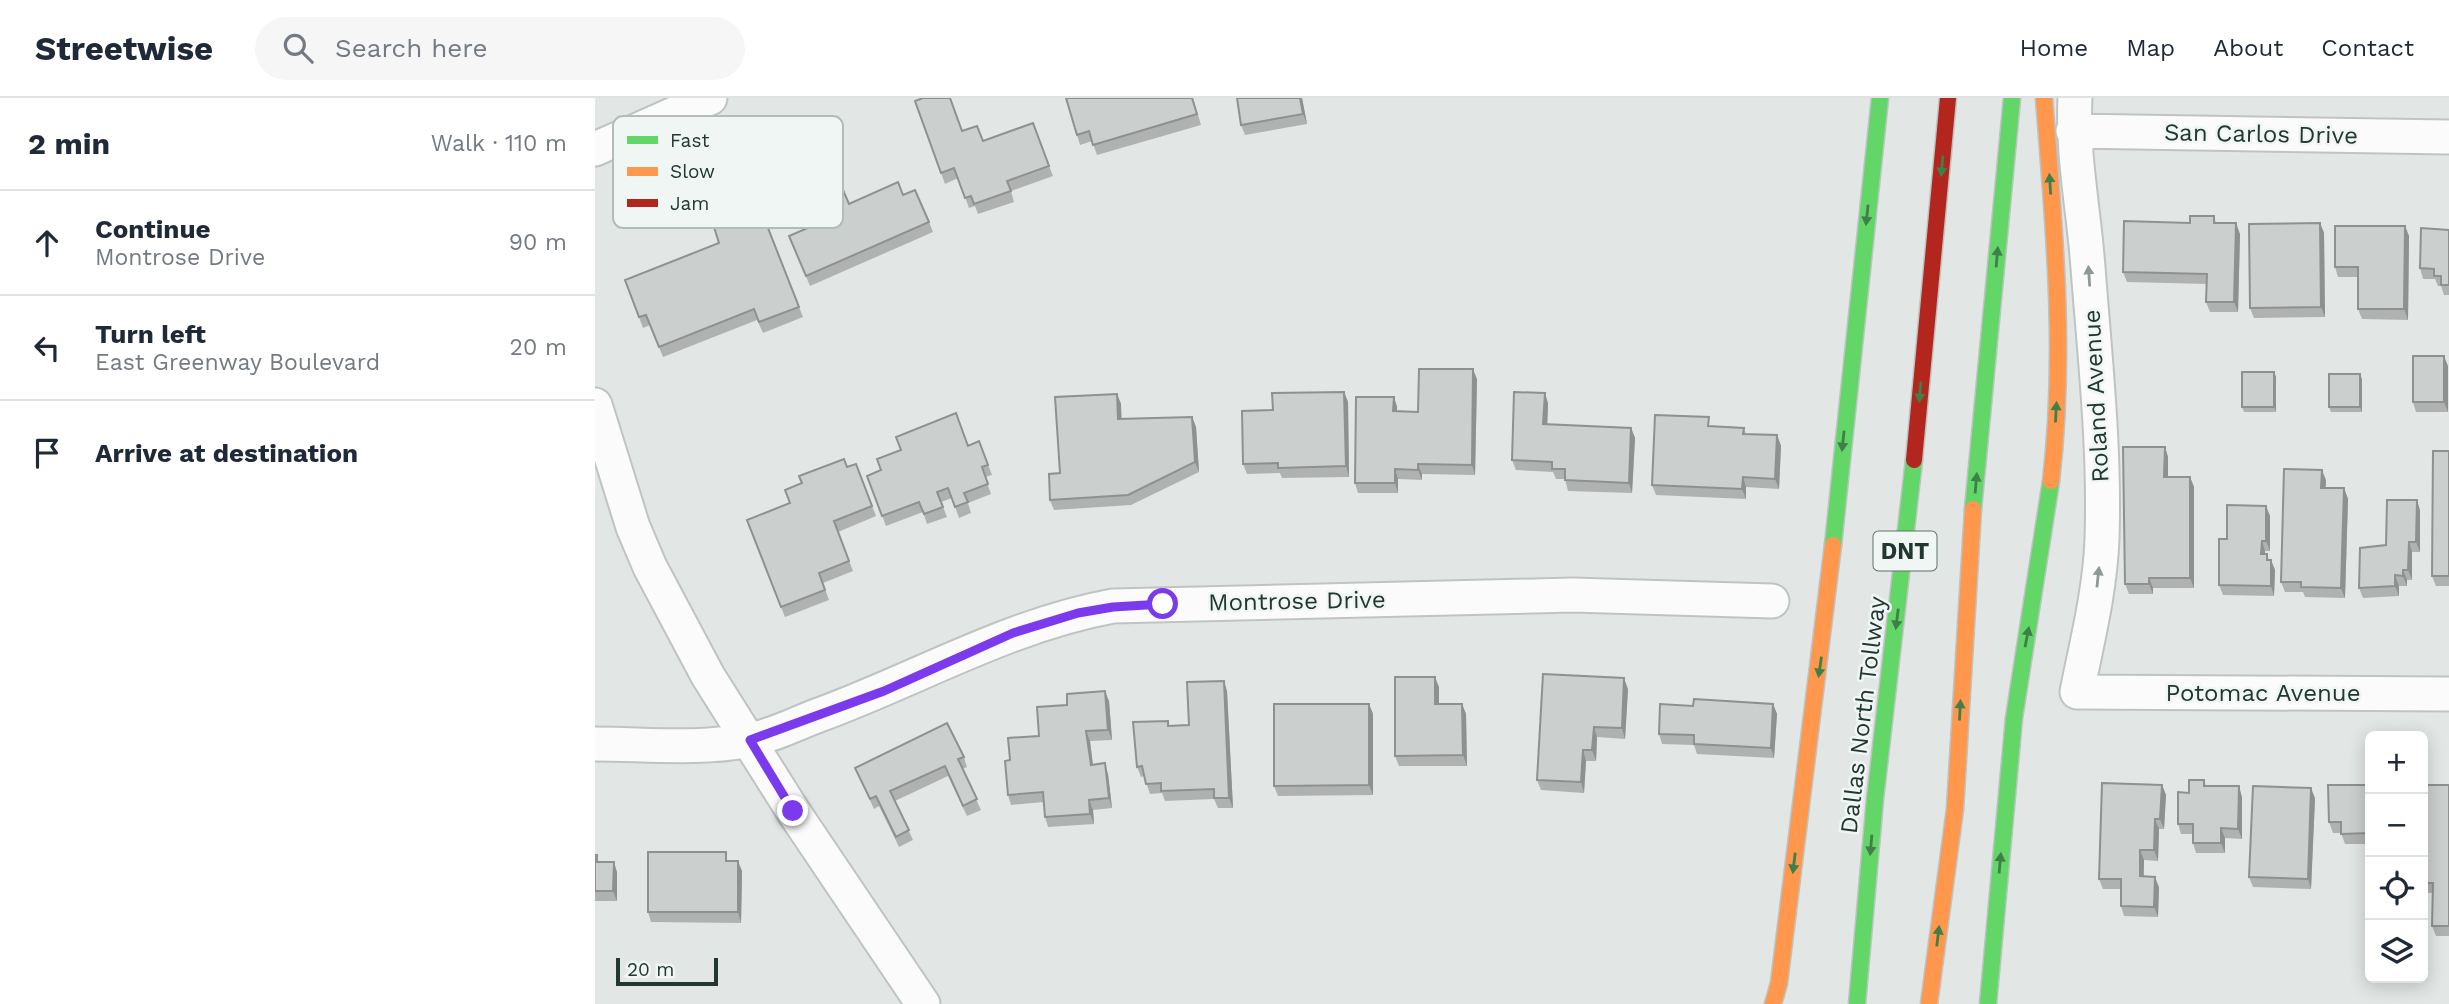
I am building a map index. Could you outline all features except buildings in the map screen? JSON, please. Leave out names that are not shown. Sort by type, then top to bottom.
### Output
[{"type":"highway","points":[[1773,1004],[1779,983],[1823,644],[1880,98]]},
{"type":"highway","name":"Dallas North Tollway","points":[[1857,1004],[1874,799],[1905,556],[1948,98]]},
{"type":"highway","name":"DNT","points":[[1929,1004],[1955,809],[1967,576],[2012,98]]},
{"type":"highway","points":[[1988,1004],[2008,766],[2019,674],[2048,502],[2057,411],[2055,252],[2043,98]]},
{"type":"street","points":[[670,116],[711,98]]},
{"type":"street","name":"Roland Avenue","points":[[2075,98],[2073,131],[2099,404],[2102,540],[2096,596],[2077,692]]},
{"type":"street","name":"San Carlos Drive","points":[[2073,131],[2449,137]]},
{"type":"street","points":[[595,149],[613,141]]},
{"type":"street","points":[[595,405],[629,514],[650,567],[708,676],[915,996]]},
{"type":"street","name":"Montrose Drive","points":[[595,744],[691,744],[750,740],[884,691],[1013,633],[1078,613],[1113,607],[1573,595],[1772,601]]},
{"type":"street","name":"Potomac Avenue","points":[[2077,692],[2449,694]]},
{"type":"traffic: fast","points":[[1833,545],[1880,98]]},
{"type":"traffic: fast","points":[[1973,509],[2012,98]]},
{"type":"traffic: fast","points":[[1857,1004],[1875,799],[1914,460]]},
{"type":"traffic: fast","points":[[1988,1004],[2014,718],[2051,481]]},
{"type":"traffic: slow","points":[[2044,98],[2055,242],[2058,337],[2058,385],[2051,481]]},
{"type":"traffic: slow","points":[[1929,1004],[1955,809],[1973,509]]},
{"type":"traffic: slow","points":[[1773,1004],[1779,983],[1833,545]]},
{"type":"traffic: jam","points":[[1914,460],[1948,98]]},
{"type":"route","points":[[793,811],[750,740],[884,691],[1013,633],[1078,613],[1113,607],[1163,604]]}]
